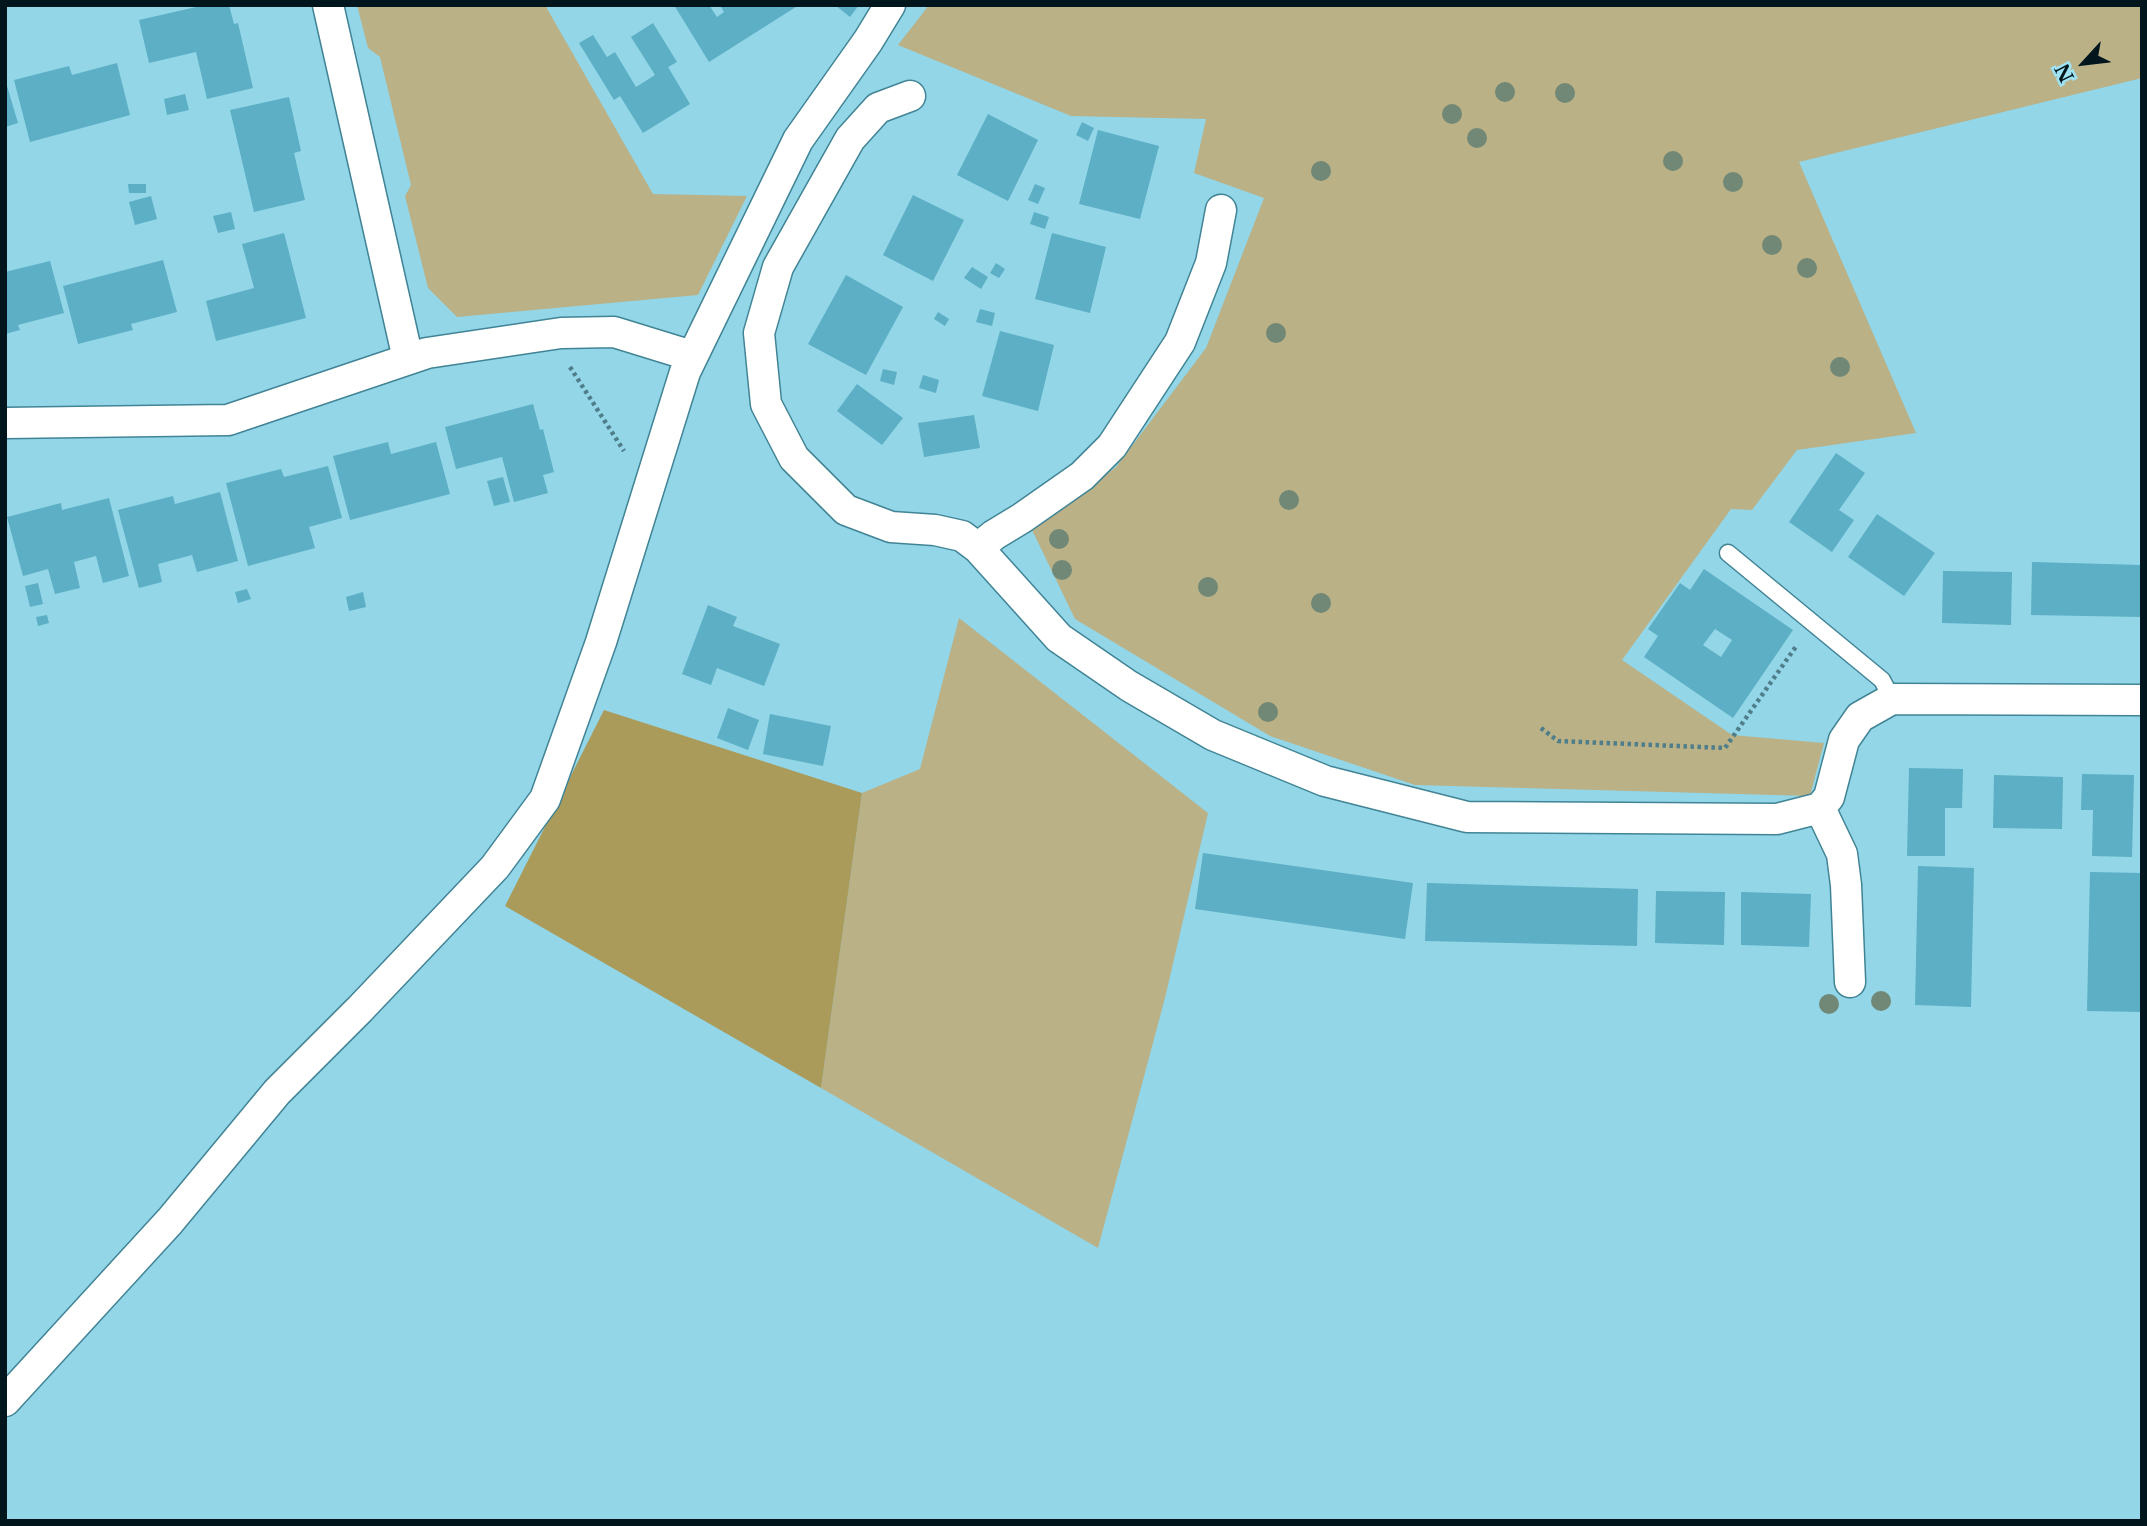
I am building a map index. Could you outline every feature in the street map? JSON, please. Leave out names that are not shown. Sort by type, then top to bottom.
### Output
[{"type":"street","points":[[328,5],[408,359]]},
{"type":"street","points":[[5,1401],[170,1221],[277,1092],[495,867],[545,799],[600,642],[685,372],[798,140],[890,5]]},
{"type":"street","points":[[910,96],[878,108],[850,139],[778,267],[759,333],[766,404],[794,458],[846,510],[891,527],[935,530],[962,536],[978,548],[1059,638],[1129,686],[1213,735],[1325,780],[1467,817],[1777,819],[1820,808],[1829,797],[1844,740],[1860,718],[1892,699],[2142,700]]},
{"type":"street","points":[[978,548],[1082,476],[1112,446],[1180,342],[1211,263],[1221,210]]},
{"type":"street","points":[[5,423],[228,420],[427,353],[561,332],[614,332],[692,356]]},
{"type":"street","points":[[1820,808],[1842,854],[1850,982]]},
{"type":"lane","points":[[1728,553],[1882,680],[1892,699]]},
{"type":"path","points":[[580,332],[568,363],[628,457],[655,466]]},
{"type":"path","points":[[1541,728],[1559,741],[1725,748],[1813,623]]},
{"type":"shaded area","points":[[357,5],[545,5],[653,194],[747,196],[698,295],[457,317],[428,288],[405,196],[411,185],[380,57],[368,48]]},
{"type":"shaded area","points":[[929,5],[2142,5],[2142,78],[1799,162],[1916,433],[1797,450],[1752,510],[1731,509],[1622,660],[1732,735],[1824,743],[1810,796],[1415,785],[1270,736],[1075,619],[1032,530],[1116,467],[1206,348],[1264,198],[1194,173],[1206,119],[1071,116],[898,45]]},
{"type":"shaded area","points":[[959,618],[1208,813],[1165,998],[1098,1248],[821,1088],[862,793],[920,769]]},
{"type":"shaded area","points":[[604,710],[862,793],[821,1088],[505,906]]},
{"type":"building","points":[[205,5],[229,5],[234,24],[238,23],[253,88],[207,99],[196,52],[149,63],[139,20]]},
{"type":"building","points":[[674,5],[709,5],[717,17],[724,12],[720,5],[799,5],[709,62]]},
{"type":"building","points":[[835,5],[859,5],[850,17]]},
{"type":"building","points":[[653,23],[677,62],[668,67],[690,104],[643,133],[620,96],[614,100],[579,43],[593,35],[607,57],[615,52],[636,87],[655,75],[631,37]]},
{"type":"building","points":[[117,63],[130,115],[30,142],[14,80],[69,66],[72,75]]},
{"type":"building","points":[[5,79],[18,123],[5,127]]},
{"type":"building","points":[[185,94],[189,110],[167,115],[164,99]]},
{"type":"building","points":[[289,97],[301,151],[294,153],[305,200],[254,212],[230,110]]},
{"type":"building","points":[[988,114],[1038,140],[1008,201],[957,175]]},
{"type":"building","points":[[1082,122],[1094,128],[1088,141],[1076,135]]},
{"type":"building","points":[[1098,130],[1159,146],[1140,219],[1079,204]]},
{"type":"building","points":[[128,184],[146,184],[146,193],[129,193]]},
{"type":"building","points":[[1035,184],[1045,188],[1038,204],[1028,200]]},
{"type":"building","points":[[913,195],[964,220],[933,281],[883,255]]},
{"type":"building","points":[[151,196],[157,219],[135,225],[129,202]]},
{"type":"building","points":[[231,212],[235,229],[218,233],[213,216]]},
{"type":"building","points":[[1034,212],[1049,217],[1045,229],[1030,224]]},
{"type":"building","points":[[284,233],[306,318],[216,341],[206,301],[254,288],[242,244]]},
{"type":"building","points":[[1052,233],[1106,247],[1090,313],[1035,299]]},
{"type":"building","points":[[163,260],[177,312],[131,324],[133,330],[78,344],[63,286]]},
{"type":"building","points":[[50,261],[64,313],[18,325],[20,330],[5,334],[5,272]]},
{"type":"building","points":[[996,263],[1005,269],[999,278],[990,273]]},
{"type":"building","points":[[972,267],[988,277],[981,289],[964,278]]},
{"type":"building","points":[[846,275],[903,307],[866,375],[808,344]]},
{"type":"building","points":[[980,309],[995,313],[992,326],[976,322]]},
{"type":"building","points":[[938,312],[949,319],[945,326],[934,319]]},
{"type":"building","points":[[1000,331],[1054,345],[1038,411],[982,396]]},
{"type":"building","points":[[883,369],[897,372],[894,385],[880,381]]},
{"type":"building","points":[[923,375],[939,380],[936,393],[919,388]]},
{"type":"building","points":[[857,384],[903,418],[882,445],[837,411]]},
{"type":"building","points":[[533,404],[540,430],[543,429],[554,472],[543,475],[548,493],[514,502],[502,457],[456,469],[445,427]]},
{"type":"building","points":[[974,415],[980,448],[924,457],[918,423]]},
{"type":"building","points":[[388,442],[391,454],[436,442],[450,494],[350,520],[333,456]]},
{"type":"building","points":[[1836,453],[1865,473],[1839,510],[1854,520],[1832,552],[1789,522]]},
{"type":"building","points":[[328,466],[342,518],[309,527],[315,548],[248,566],[226,483],[281,469],[284,477]]},
{"type":"building","points":[[503,477],[510,502],[494,506],[487,481]]},
{"type":"building","points":[[220,492],[238,561],[197,572],[192,555],[158,564],[162,582],[139,588],[118,510],[173,496],[175,504]]},
{"type":"building","points":[[109,498],[129,576],[103,583],[96,556],[74,562],[80,588],[55,594],[48,569],[23,576],[7,517],[61,503],[62,510]]},
{"type":"building","points":[[1877,514],[1935,553],[1904,596],[1848,557]]},
{"type":"building","points":[[2032,562],[2142,565],[2142,617],[2031,615]]},
{"type":"building","points":[[1704,569],[1793,630],[1733,718],[1644,657],[1658,636],[1648,629],[1680,583],[1690,590]],"holes":[[[1715,629],[1732,640],[1721,657],[1703,645]]]},
{"type":"building","points":[[1943,571],[2012,572],[2011,625],[1942,623]]},
{"type":"building","points":[[38,583],[43,604],[30,607],[25,586]]},
{"type":"building","points":[[247,589],[251,599],[238,603],[235,592]]},
{"type":"building","points":[[363,592],[366,607],[349,611],[346,597]]},
{"type":"building","points":[[708,605],[737,617],[733,626],[780,644],[764,686],[717,668],[711,685],[682,674]]},
{"type":"building","points":[[47,615],[49,623],[38,626],[36,617]]},
{"type":"building","points":[[728,708],[759,720],[748,750],[717,738]]},
{"type":"building","points":[[770,714],[831,726],[823,766],[763,754]]},
{"type":"building","points":[[1909,768],[1963,769],[1962,808],[1945,808],[1945,856],[1907,856]]},
{"type":"building","points":[[2082,774],[2134,775],[2132,857],[2092,856],[2093,810],[2081,810]]},
{"type":"building","points":[[1994,775],[2063,777],[2062,829],[1993,828]]},
{"type":"building","points":[[1203,853],[1413,883],[1405,939],[1195,909]]},
{"type":"building","points":[[1918,866],[1974,868],[1971,1007],[1915,1005]]},
{"type":"building","points":[[2090,872],[2142,873],[2142,1012],[2087,1011]]},
{"type":"building","points":[[1427,883],[1638,889],[1637,946],[1425,941]]},
{"type":"building","points":[[1656,891],[1725,892],[1724,945],[1655,943]]},
{"type":"building","points":[[1741,892],[1811,894],[1809,947],[1741,945]]}]
